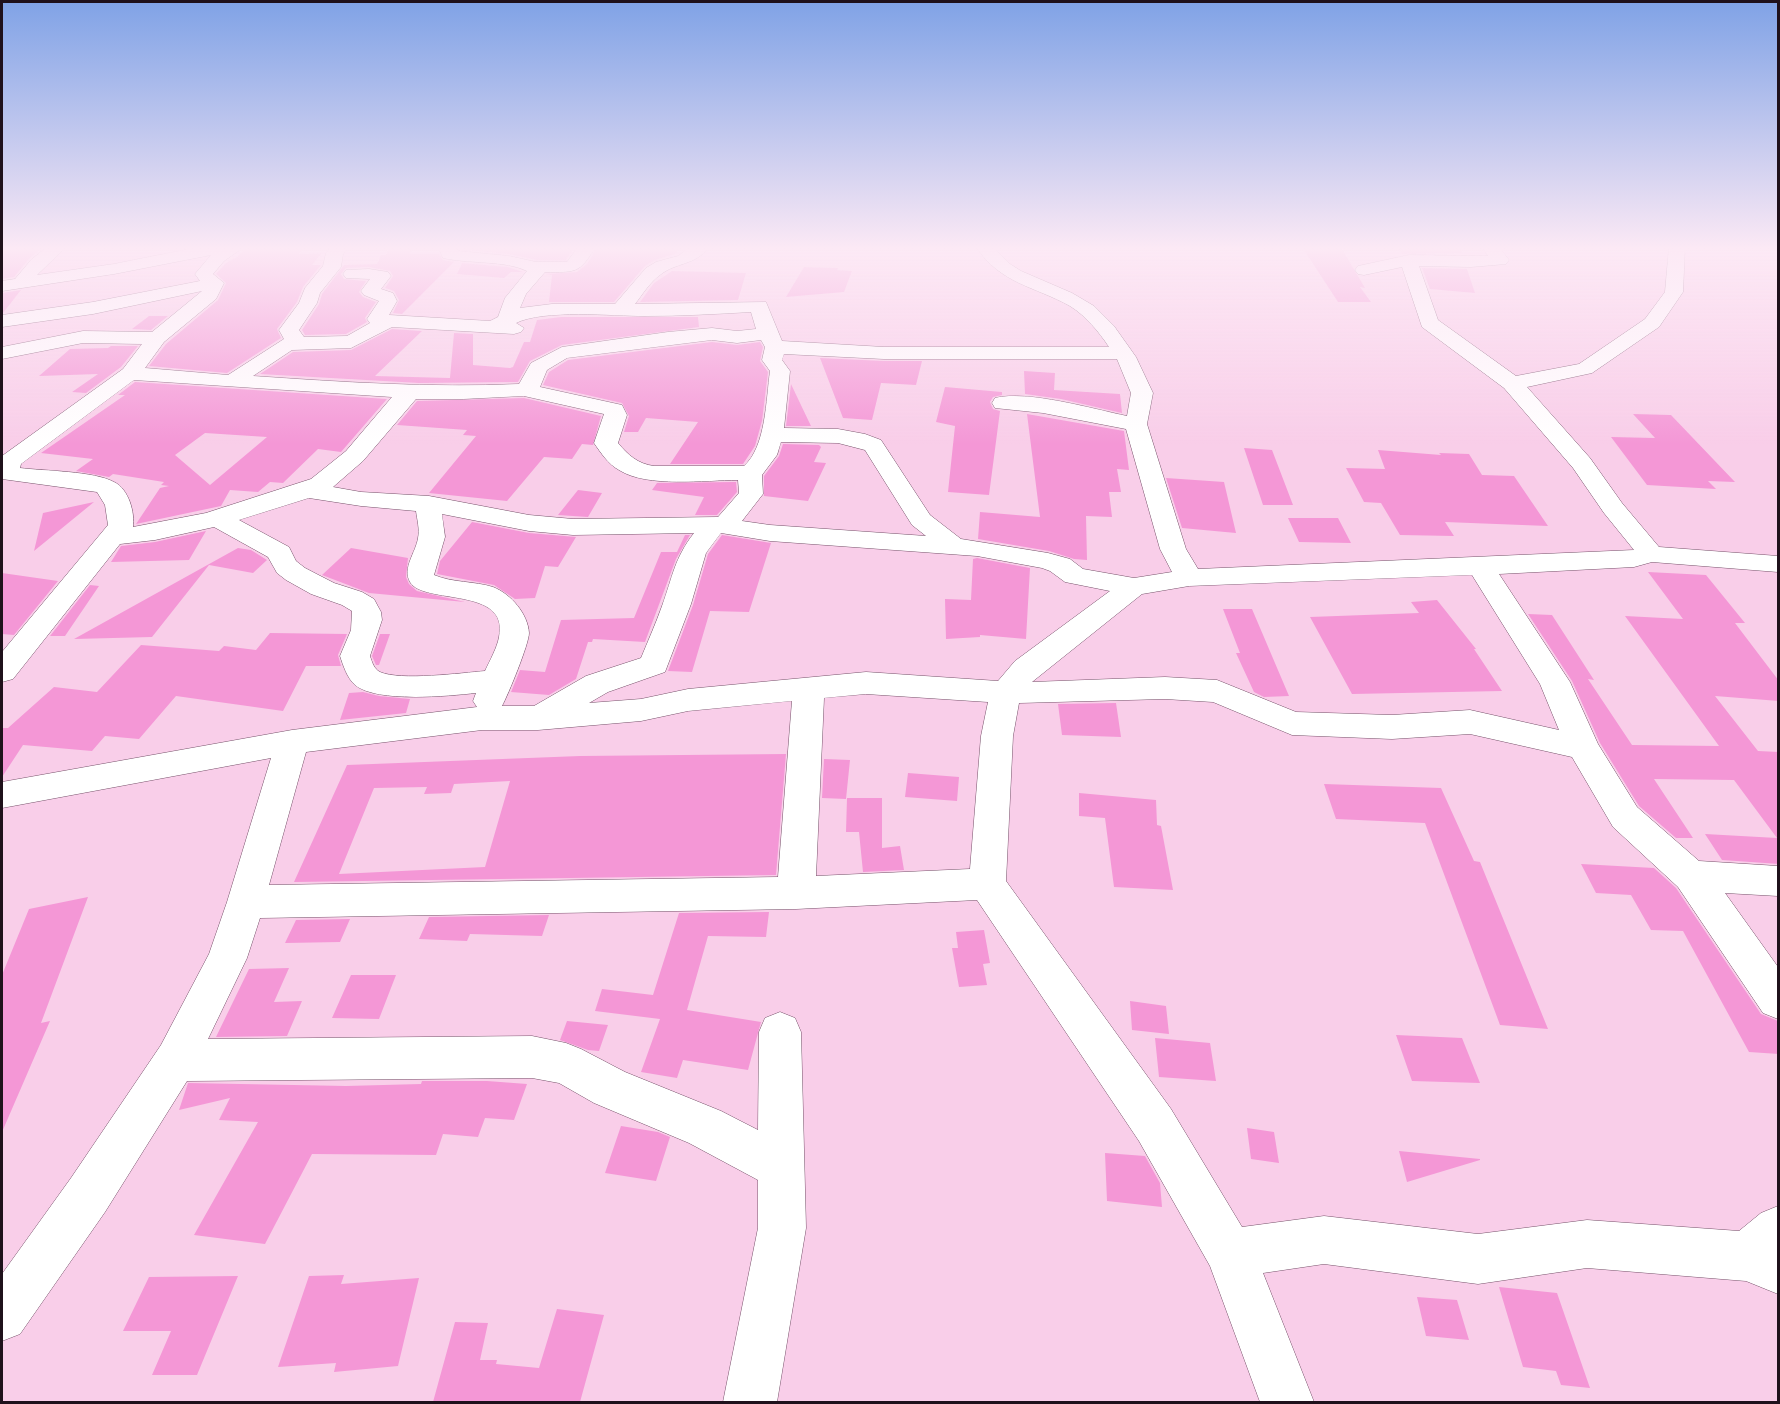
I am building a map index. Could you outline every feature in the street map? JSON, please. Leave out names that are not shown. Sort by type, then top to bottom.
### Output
[{"type":"street","points":[[94,324],[99,313]]},
{"type":"street","points":[[2,353],[64,341],[113,313]]},
{"type":"street","points":[[2,672],[121,526],[120,507],[108,488],[102,485],[67,483],[4,474],[10,461],[130,373],[157,338],[188,313]]},
{"type":"street","points":[[294,343],[289,330],[301,313]]},
{"type":"street","points":[[381,313],[377,319],[501,322],[528,330]]},
{"type":"street","points":[[501,322],[506,313]]},
{"type":"street","points":[[501,322],[525,313]]},
{"type":"street","points":[[130,373],[213,381],[410,392],[463,393],[525,390],[614,410],[616,415],[606,443],[623,465],[638,472],[750,473],[760,467],[768,452],[780,371],[772,360],[771,340],[761,313]]},
{"type":"street","points":[[1088,313],[1099,322],[1123,353],[1136,374],[1143,395],[1136,424],[1173,549],[1189,578]]},
{"type":"street","points":[[1426,313],[1429,323],[1512,383],[1582,463],[1613,508],[1651,554]]},
{"type":"street","points":[[1512,383],[1585,369],[1652,323],[1659,313]]},
{"type":"street","points":[[2,321],[94,324],[157,338]]},
{"type":"street","points":[[232,381],[287,344],[351,342],[388,321]]},
{"type":"street","points":[[525,390],[530,386],[538,367],[562,353],[712,334],[884,353],[1123,353]]},
{"type":"street","points":[[114,537],[147,534],[219,519],[308,490],[331,478],[358,455],[389,412],[410,392]]},
{"type":"street","points":[[1003,403],[1043,406],[1136,424]]},
{"type":"street","points":[[771,435],[838,436],[856,439],[873,446],[921,520],[954,546]]},
{"type":"street","points":[[308,490],[361,499],[428,504],[529,523],[573,527],[725,525],[751,494],[750,473]]},
{"type":"street","points":[[428,504],[432,537],[420,573],[422,580],[430,585],[480,591],[493,596],[512,620],[514,636],[482,718]]},
{"type":"street","points":[[219,519],[280,553],[281,561],[291,572],[321,588],[355,598],[364,605],[368,614],[366,629],[355,656],[366,678],[374,683],[446,685],[497,681]]},
{"type":"street","points":[[714,524],[770,533],[954,546],[1048,561],[1060,565],[1074,576],[1134,587],[1189,578],[1602,561],[1651,554],[1779,564]]},
{"type":"street","points":[[538,718],[597,684],[654,665],[677,604],[693,552],[714,524]]},
{"type":"street","points":[[1481,567],[1555,682],[1583,747],[1625,817],[1691,876],[1779,1000]]},
{"type":"street","points":[[1134,587],[1026,668],[1006,692],[997,736],[987,884],[1155,1125],[1230,1253],[1287,1402]]},
{"type":"street","points":[[2,795],[292,742],[482,718],[538,718],[641,710],[688,700],[866,683],[1006,692],[1165,688],[1216,691],[1292,723],[1392,728],[1470,722],[1534,734],[1583,747]]},
{"type":"street","points":[[796,893],[809,688]]},
{"type":"street","points":[[2,1316],[88,1195],[176,1060],[227,958],[246,902],[292,742]]},
{"type":"street","points":[[1691,876],[1779,881]]},
{"type":"street","points":[[246,902],[796,893],[987,884]]},
{"type":"street","points":[[750,1402],[782,1228],[780,1032]]},
{"type":"street","points":[[176,1060],[532,1057],[566,1064],[610,1088],[705,1127],[781,1167]]},
{"type":"street","points":[[1230,1253],[1324,1240],[1478,1259],[1587,1244],[1768,1252]]},
{"type":"building","points":[[203,313],[289,313],[277,329],[281,338],[227,373],[149,366],[166,344]]},
{"type":"building","points":[[313,313],[369,313],[365,318],[367,322],[346,334],[305,335],[302,330]]},
{"type":"building","points":[[149,316],[168,316],[151,330],[132,329]]},
{"type":"building","points":[[561,317],[698,317],[699,327],[562,345],[530,361],[518,382],[419,383],[260,374],[293,352],[351,350],[392,329],[422,331],[375,376],[450,378],[454,333],[473,334],[473,365],[510,368],[513,367],[524,342],[530,342],[537,320]]},
{"type":"building","points":[[712,342],[737,345],[760,342],[763,347],[760,361],[768,372],[762,421],[755,446],[743,464],[670,464],[698,422],[646,418],[638,432],[624,432],[629,416],[622,403],[543,385],[549,372],[568,360]]},
{"type":"building","points":[[138,346],[121,367],[86,393],[72,392],[98,374],[39,376],[70,349]]},
{"type":"building","points":[[820,358],[922,361],[916,385],[881,383],[872,420],[843,418]]},
{"type":"building","points":[[1024,371],[1055,373],[1054,390],[1120,394],[1122,413],[1061,399],[1025,394]]},
{"type":"building","points":[[135,382],[387,399],[341,452],[318,449],[283,483],[270,482],[258,492],[230,490],[221,506],[136,524],[160,488],[169,486],[161,485],[164,482],[113,474],[109,477],[76,471],[93,459],[41,453],[125,395],[118,395]],"holes":[[[205,433],[267,437],[210,485],[175,455]]]},
{"type":"building","points":[[791,384],[800,403],[811,426],[786,426]]},
{"type":"building","points":[[945,387],[1002,392],[1002,395],[993,397],[990,402],[993,409],[1000,411],[989,495],[948,492],[955,426],[936,422]]},
{"type":"building","points":[[524,398],[601,416],[593,445],[582,444],[572,459],[544,457],[507,501],[429,493],[476,436],[463,435],[467,430],[397,425],[417,401]]},
{"type":"building","points":[[1027,414],[1124,431],[1129,470],[1117,469],[1121,492],[1109,492],[1112,517],[1086,516],[1087,560],[978,539],[980,512],[1040,517]]},
{"type":"building","points":[[1633,414],[1671,415],[1735,482],[1708,481],[1716,489],[1647,485],[1611,437],[1655,438]]},
{"type":"building","points":[[783,444],[819,445],[821,447],[814,462],[826,463],[808,501],[764,496],[764,476],[779,456]]},
{"type":"building","points":[[1244,448],[1272,450],[1293,505],[1263,505]]},
{"type":"building","points":[[1378,450],[1441,455],[1439,453],[1469,454],[1482,475],[1514,476],[1548,526],[1445,522],[1454,536],[1400,535],[1381,503],[1364,502],[1346,468],[1385,469]]},
{"type":"building","points":[[1166,478],[1224,482],[1236,533],[1182,528]]},
{"type":"building","points":[[736,482],[737,492],[717,515],[695,515],[704,497],[652,490],[657,483]]},
{"type":"building","points":[[578,490],[602,493],[588,517],[558,515]]},
{"type":"building","points":[[94,502],[34,551],[43,513]]},
{"type":"building","points":[[1288,518],[1338,518],[1351,543],[1299,542]]},
{"type":"building","points":[[472,522],[529,533],[576,537],[558,567],[545,566],[535,598],[515,599],[494,585],[437,574],[440,561]]},
{"type":"building","points":[[206,531],[189,560],[111,562],[121,546],[155,542]]},
{"type":"building","points":[[685,535],[690,535],[676,559],[645,642],[593,639],[592,642],[588,642],[576,679],[549,695],[511,692],[520,670],[545,672],[561,620],[634,618],[661,552],[677,552]]},
{"type":"building","points":[[722,535],[771,543],[749,612],[710,611],[692,672],[668,671],[693,605],[708,554]]},
{"type":"building","points":[[238,548],[251,550],[267,560],[253,573],[209,565],[152,637],[74,639]]},
{"type":"building","points":[[351,548],[408,558],[406,577],[409,584],[417,591],[465,602],[369,593],[322,575]]},
{"type":"building","points":[[973,559],[1030,568],[1026,639],[980,635],[980,637],[946,639],[945,599],[971,600]]},
{"type":"building","points":[[1648,572],[1706,575],[1745,623],[1735,623],[1779,681],[1779,701],[1715,696],[1758,751],[1779,752],[1779,864],[1722,860],[1705,834],[1777,838],[1734,780],[1654,779],[1693,838],[1676,838],[1639,806],[1600,743],[1572,681],[1528,614],[1552,615],[1594,680],[1588,679],[1632,745],[1719,746],[1625,616],[1683,619]]},
{"type":"building","points":[[2,573],[58,581],[14,635],[2,634]]},
{"type":"building","points":[[90,585],[99,586],[65,636],[50,636]]},
{"type":"building","points":[[1437,600],[1476,649],[1474,649],[1502,691],[1352,694],[1310,617],[1419,613],[1411,602]]},
{"type":"building","points":[[1223,609],[1252,609],[1289,696],[1264,697],[1254,692],[1236,653],[1240,653]]},
{"type":"building","points":[[270,633],[347,634],[338,655],[341,666],[306,666],[283,711],[176,696],[139,739],[105,736],[92,751],[23,745],[2,777],[2,728],[8,728],[54,687],[97,692],[141,645],[219,651],[224,646],[256,650]]},
{"type":"building","points":[[380,634],[390,634],[379,665],[376,665],[372,656]]},
{"type":"building","points":[[363,692],[410,699],[406,713],[340,720],[349,693]]},
{"type":"building","points":[[1116,703],[1121,737],[1062,735],[1058,704]]},
{"type":"building","points":[[786,754],[776,875],[294,882],[347,765],[580,756]],"holes":[[[510,781],[485,867],[339,874],[374,788],[427,787],[424,794],[451,793],[454,784]]]},
{"type":"building","points":[[824,759],[850,760],[846,799],[822,798]]},
{"type":"building","points":[[908,773],[959,777],[957,801],[905,797]]},
{"type":"building","points":[[1324,784],[1441,788],[1474,861],[1480,862],[1548,1029],[1500,1025],[1425,823],[1336,819]]},
{"type":"building","points":[[1079,793],[1156,800],[1157,825],[1161,826],[1173,890],[1114,887],[1105,818],[1079,816]]},
{"type":"building","points":[[847,798],[882,798],[882,848],[900,846],[904,870],[863,872],[859,832],[846,832]]},
{"type":"building","points":[[1581,864],[1654,868],[1676,888],[1761,1014],[1778,1021],[1779,1054],[1749,1052],[1683,931],[1651,930],[1631,895],[1596,893]]},
{"type":"building","points":[[88,897],[41,1023],[50,1021],[2,1132],[2,975],[29,909]]},
{"type":"building","points":[[769,912],[766,937],[708,936],[687,1010],[761,1022],[748,1070],[683,1060],[677,1078],[641,1072],[660,1019],[595,1011],[602,989],[653,995],[679,913]]},
{"type":"building","points":[[549,915],[542,936],[470,934],[467,941],[419,939],[429,917]]},
{"type":"building","points":[[350,919],[340,942],[285,943],[296,920]]},
{"type":"building","points":[[984,930],[990,963],[983,964],[987,985],[959,987],[952,948],[958,948],[956,932]]},
{"type":"building","points":[[289,968],[274,1002],[302,1001],[287,1036],[216,1037],[249,969]]},
{"type":"building","points":[[351,975],[396,975],[379,1019],[332,1018]]},
{"type":"building","points":[[1130,1001],[1166,1006],[1169,1034],[1132,1030]]},
{"type":"building","points":[[567,1021],[608,1025],[599,1051],[588,1050],[560,1040]]},
{"type":"building","points":[[1396,1035],[1462,1038],[1480,1083],[1412,1081]]},
{"type":"building","points":[[1155,1038],[1210,1043],[1216,1081],[1159,1077]]},
{"type":"building","points":[[422,1081],[487,1081],[527,1084],[514,1120],[485,1118],[478,1137],[443,1134],[436,1155],[312,1154],[265,1244],[194,1235],[258,1122],[219,1120],[230,1098],[179,1110],[188,1083],[346,1086],[421,1084]]},
{"type":"building","points":[[621,1126],[658,1132],[670,1137],[656,1181],[605,1173]]},
{"type":"building","points":[[1247,1128],[1274,1132],[1279,1163],[1251,1159]]},
{"type":"building","points":[[1399,1151],[1480,1159],[1480,1160],[1407,1182]]},
{"type":"building","points":[[1105,1153],[1145,1156],[1160,1183],[1162,1207],[1107,1201]]},
{"type":"building","points":[[344,1275],[341,1284],[419,1278],[398,1366],[334,1372],[336,1363],[278,1367],[309,1276]]},
{"type":"building","points":[[238,1276],[197,1375],[152,1375],[171,1331],[123,1331],[149,1277]]},
{"type":"building","points":[[1499,1287],[1557,1293],[1590,1388],[1561,1385],[1556,1371],[1523,1367]]},
{"type":"building","points":[[1417,1297],[1457,1300],[1469,1340],[1426,1336]]},
{"type":"building","points":[[557,1309],[604,1315],[580,1402],[433,1402],[455,1322],[488,1323],[480,1360],[497,1360],[496,1364],[539,1368]]}]
